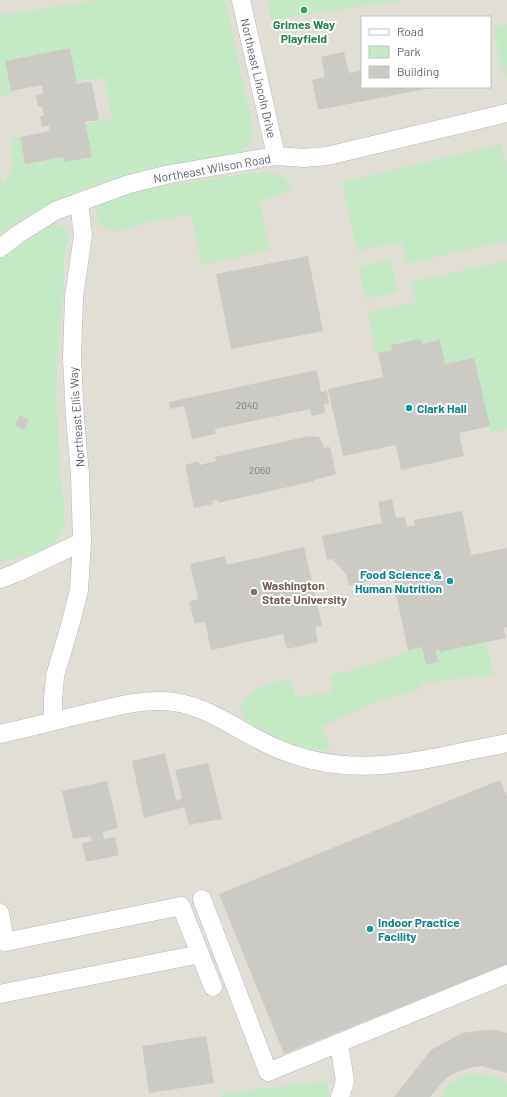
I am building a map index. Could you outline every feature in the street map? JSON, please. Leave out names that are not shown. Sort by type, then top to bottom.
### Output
[{"type":"street","name":"Northeast Lincoln Drive","points":[[241,0],[276,156]]},
{"type":"street","name":"Northeast Wilson Road","points":[[0,248],[55,211],[130,184],[157,177],[276,156],[304,158],[328,156],[507,113]]},
{"type":"street","name":"Northeast Ellis Way","points":[[53,721],[55,676],[79,590],[82,542],[80,474],[72,358],[74,297],[83,235],[79,202]]},
{"type":"street","points":[[0,579],[82,542]]},
{"type":"street","points":[[0,734],[133,703],[163,701],[192,706],[214,715],[258,740],[276,748],[322,763],[358,766],[383,766],[434,758],[507,743]]},
{"type":"street","points":[[202,899],[268,1072],[507,974]]},
{"type":"street","points":[[0,914],[5,942],[182,906],[213,987]]},
{"type":"street","points":[[0,994],[200,954]]},
{"type":"street","points":[[339,1043],[345,1081],[340,1097]]},
{"type":"shaded area","name":"Washington State University","points":[[0,0],[507,0],[507,1097],[0,1097]]},
{"type":"green space","points":[[98,0],[225,0],[253,129],[250,140],[244,150],[237,154],[155,167],[77,191],[28,215],[0,234],[0,176],[5,187],[13,161],[11,139],[20,137],[25,164],[63,157],[64,162],[92,157],[86,124],[112,119],[104,77],[77,82],[70,48],[6,61],[12,94],[0,96],[0,15]]},
{"type":"green space","name":"Grimes Way Playfield","points":[[268,0],[405,0],[271,20]]},
{"type":"green space","points":[[507,24],[507,79],[496,52],[500,50],[492,29]]},
{"type":"green space","points":[[501,144],[507,170],[507,241],[407,263],[402,242],[357,251],[342,182]]},
{"type":"green space","points":[[256,173],[277,174],[282,176],[289,183],[291,188],[285,193],[259,201],[270,250],[202,265],[191,214],[148,222],[117,231],[108,230],[100,224],[98,219],[97,210],[100,206],[117,197],[145,190],[195,181]]},
{"type":"green space","points":[[55,224],[65,229],[68,234],[68,242],[64,256],[64,289],[60,322],[56,385],[59,457],[65,524],[60,535],[52,546],[41,552],[0,563],[0,258],[34,233]]},
{"type":"green space","points":[[391,260],[397,292],[365,298],[359,267]]},
{"type":"green space","points":[[507,261],[507,429],[491,433],[474,358],[445,364],[440,340],[422,344],[421,339],[391,345],[392,350],[376,354],[368,312],[416,302],[411,282]]},
{"type":"green space","points":[[486,643],[493,675],[420,683],[421,689],[382,700],[345,715],[321,727],[330,745],[329,749],[322,751],[288,742],[264,731],[247,720],[240,711],[242,703],[252,692],[274,682],[289,679],[293,683],[295,698],[332,692],[330,676],[366,666],[407,652],[408,650],[422,647],[426,664],[438,662],[436,650],[439,649],[440,652]]},
{"type":"green space","points":[[471,1073],[497,1076],[507,1083],[507,1097],[440,1097],[450,1083]]},
{"type":"green space","points":[[327,1081],[328,1097],[222,1097],[222,1094]]},
{"type":"building","points":[[70,48],[77,84],[90,82],[92,84],[99,114],[98,119],[95,121],[85,121],[92,157],[64,162],[63,157],[25,164],[20,137],[50,131],[49,125],[42,127],[40,116],[44,115],[42,106],[38,107],[36,95],[43,94],[42,85],[11,91],[5,61]]},
{"type":"building","points":[[344,52],[349,73],[361,70],[361,88],[431,88],[318,110],[312,80],[325,77],[321,57]]},
{"type":"building","points":[[308,256],[323,331],[231,349],[216,274]]},
{"type":"building","name":"Clark Hall","points":[[421,339],[422,344],[440,340],[445,364],[474,358],[490,426],[459,433],[464,456],[401,470],[396,445],[343,456],[328,389],[383,377],[378,353],[392,350],[391,345]]},
{"type":"building","points":[[317,370],[321,392],[327,391],[329,403],[324,404],[325,413],[312,416],[310,409],[215,429],[216,434],[192,439],[184,406],[170,409],[169,402]]},
{"type":"building","points":[[20,415],[29,420],[24,430],[15,425]]},
{"type":"building","points":[[309,436],[319,437],[324,448],[330,447],[336,474],[314,481],[218,503],[218,500],[212,501],[213,504],[194,508],[185,465],[199,461],[200,465],[216,461],[215,457]]},
{"type":"building","name":"Food Science & Human Nutrition","points":[[392,499],[396,518],[405,517],[407,527],[415,525],[414,520],[462,511],[471,555],[507,548],[507,627],[504,628],[506,638],[440,652],[439,649],[436,650],[438,662],[426,665],[422,647],[408,650],[392,576],[349,586],[346,574],[332,559],[327,560],[322,536],[382,523],[378,502]]},
{"type":"building","points":[[304,547],[322,625],[315,627],[318,642],[287,649],[283,634],[211,650],[205,622],[195,624],[189,602],[198,599],[190,564],[225,556],[227,565]]},
{"type":"building","points":[[165,753],[176,800],[182,799],[175,770],[208,763],[222,819],[189,825],[184,807],[144,818],[132,761]]},
{"type":"building","name":"Indoor Practice Facility","points":[[500,780],[507,797],[507,964],[284,1054],[219,894]]},
{"type":"building","points":[[107,781],[118,828],[103,832],[104,839],[115,837],[119,855],[86,862],[82,843],[92,841],[91,836],[73,839],[62,791]]},
{"type":"building","points":[[497,1030],[507,1033],[507,1073],[481,1066],[470,1068],[457,1072],[446,1078],[430,1097],[394,1097],[431,1050],[462,1033]]},
{"type":"building","points":[[206,1036],[214,1083],[149,1093],[142,1046]]},
{"type":"place","name":"Grimes Way Playfield","points":[[304,10]]},
{"type":"place","name":"Clark Hall","points":[[409,408]]},
{"type":"place","name":"Food Science & Human Nutrition","points":[[450,581]]},
{"type":"place","name":"Washington State University","points":[[254,592]]},
{"type":"place","name":"Indoor Practice Facility","points":[[370,929]]}]
